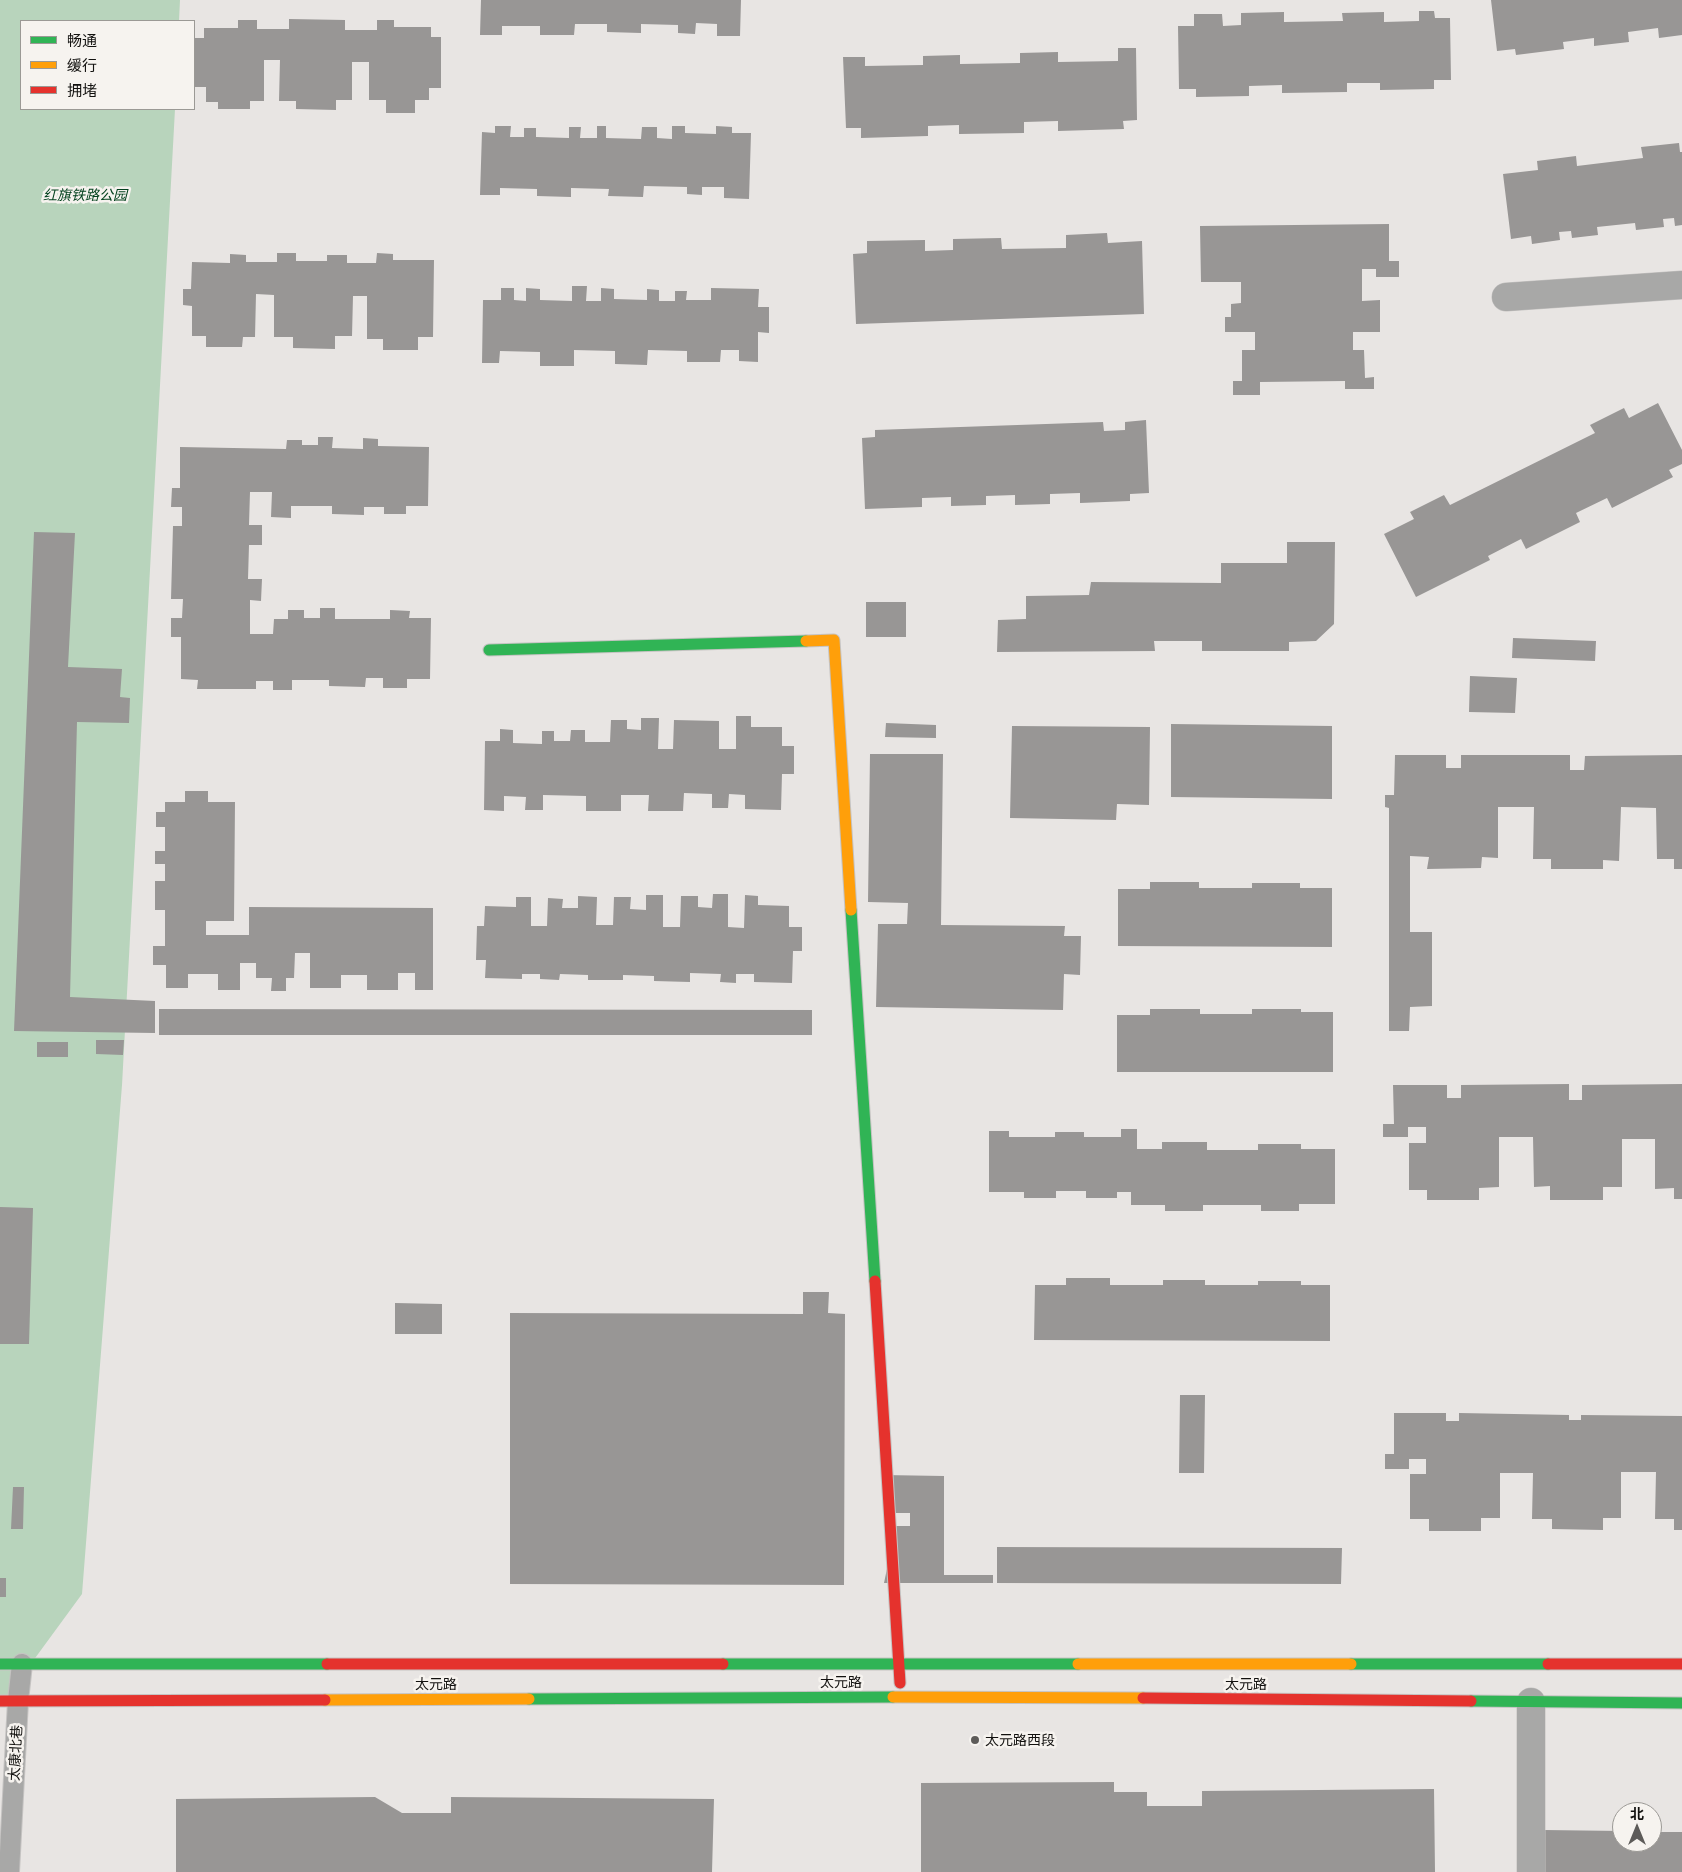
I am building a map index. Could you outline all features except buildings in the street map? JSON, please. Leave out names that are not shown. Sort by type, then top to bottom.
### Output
[{"type":"main road","points":[[489,650],[834,640],[901,1697]]},
{"type":"main road","name":"太元路","points":[[0,1664],[1682,1664]]},
{"type":"main road","name":"太元路","points":[[9,1701],[901,1697],[1682,1703]]},
{"type":"street","points":[[1506,297],[1682,285]]},
{"type":"street","points":[[1531,1702],[1531,1872]]},
{"type":"lane","name":"太康北巷","points":[[9,1872],[9,1701],[22,1664]]},
{"type":"green space","name":"红旗铁路公园","points":[[0,0],[180,0],[179,20],[20,20],[20,110],[175,110],[122,1085],[82,1594],[0,1706]]},
{"type":"traffic: fast","points":[[489,650],[806,641]]},
{"type":"traffic: fast","points":[[851,910],[875,1281]]},
{"type":"traffic: fast","points":[[0,1664],[327,1664]]},
{"type":"traffic: fast","points":[[723,1664],[1078,1664]]},
{"type":"traffic: fast","points":[[1351,1664],[1548,1664]]},
{"type":"traffic: fast","points":[[529,1699],[893,1697]]},
{"type":"traffic: fast","points":[[1471,1701],[1682,1703]]},
{"type":"traffic: slow","points":[[806,641],[834,640],[851,910]]},
{"type":"traffic: slow","points":[[1078,1664],[1351,1664]]},
{"type":"traffic: slow","points":[[893,1697],[1143,1698]]},
{"type":"traffic: slow","points":[[325,1700],[529,1699]]},
{"type":"traffic: jam","points":[[875,1281],[900,1683]]},
{"type":"traffic: jam","points":[[327,1664],[723,1664]]},
{"type":"traffic: jam","points":[[1548,1664],[1682,1664]]},
{"type":"traffic: jam","points":[[1143,1698],[1471,1701]]},
{"type":"traffic: jam","points":[[0,1701],[325,1700]]},
{"type":"place","name":"太元路西段","points":[[975,1740]]}]
